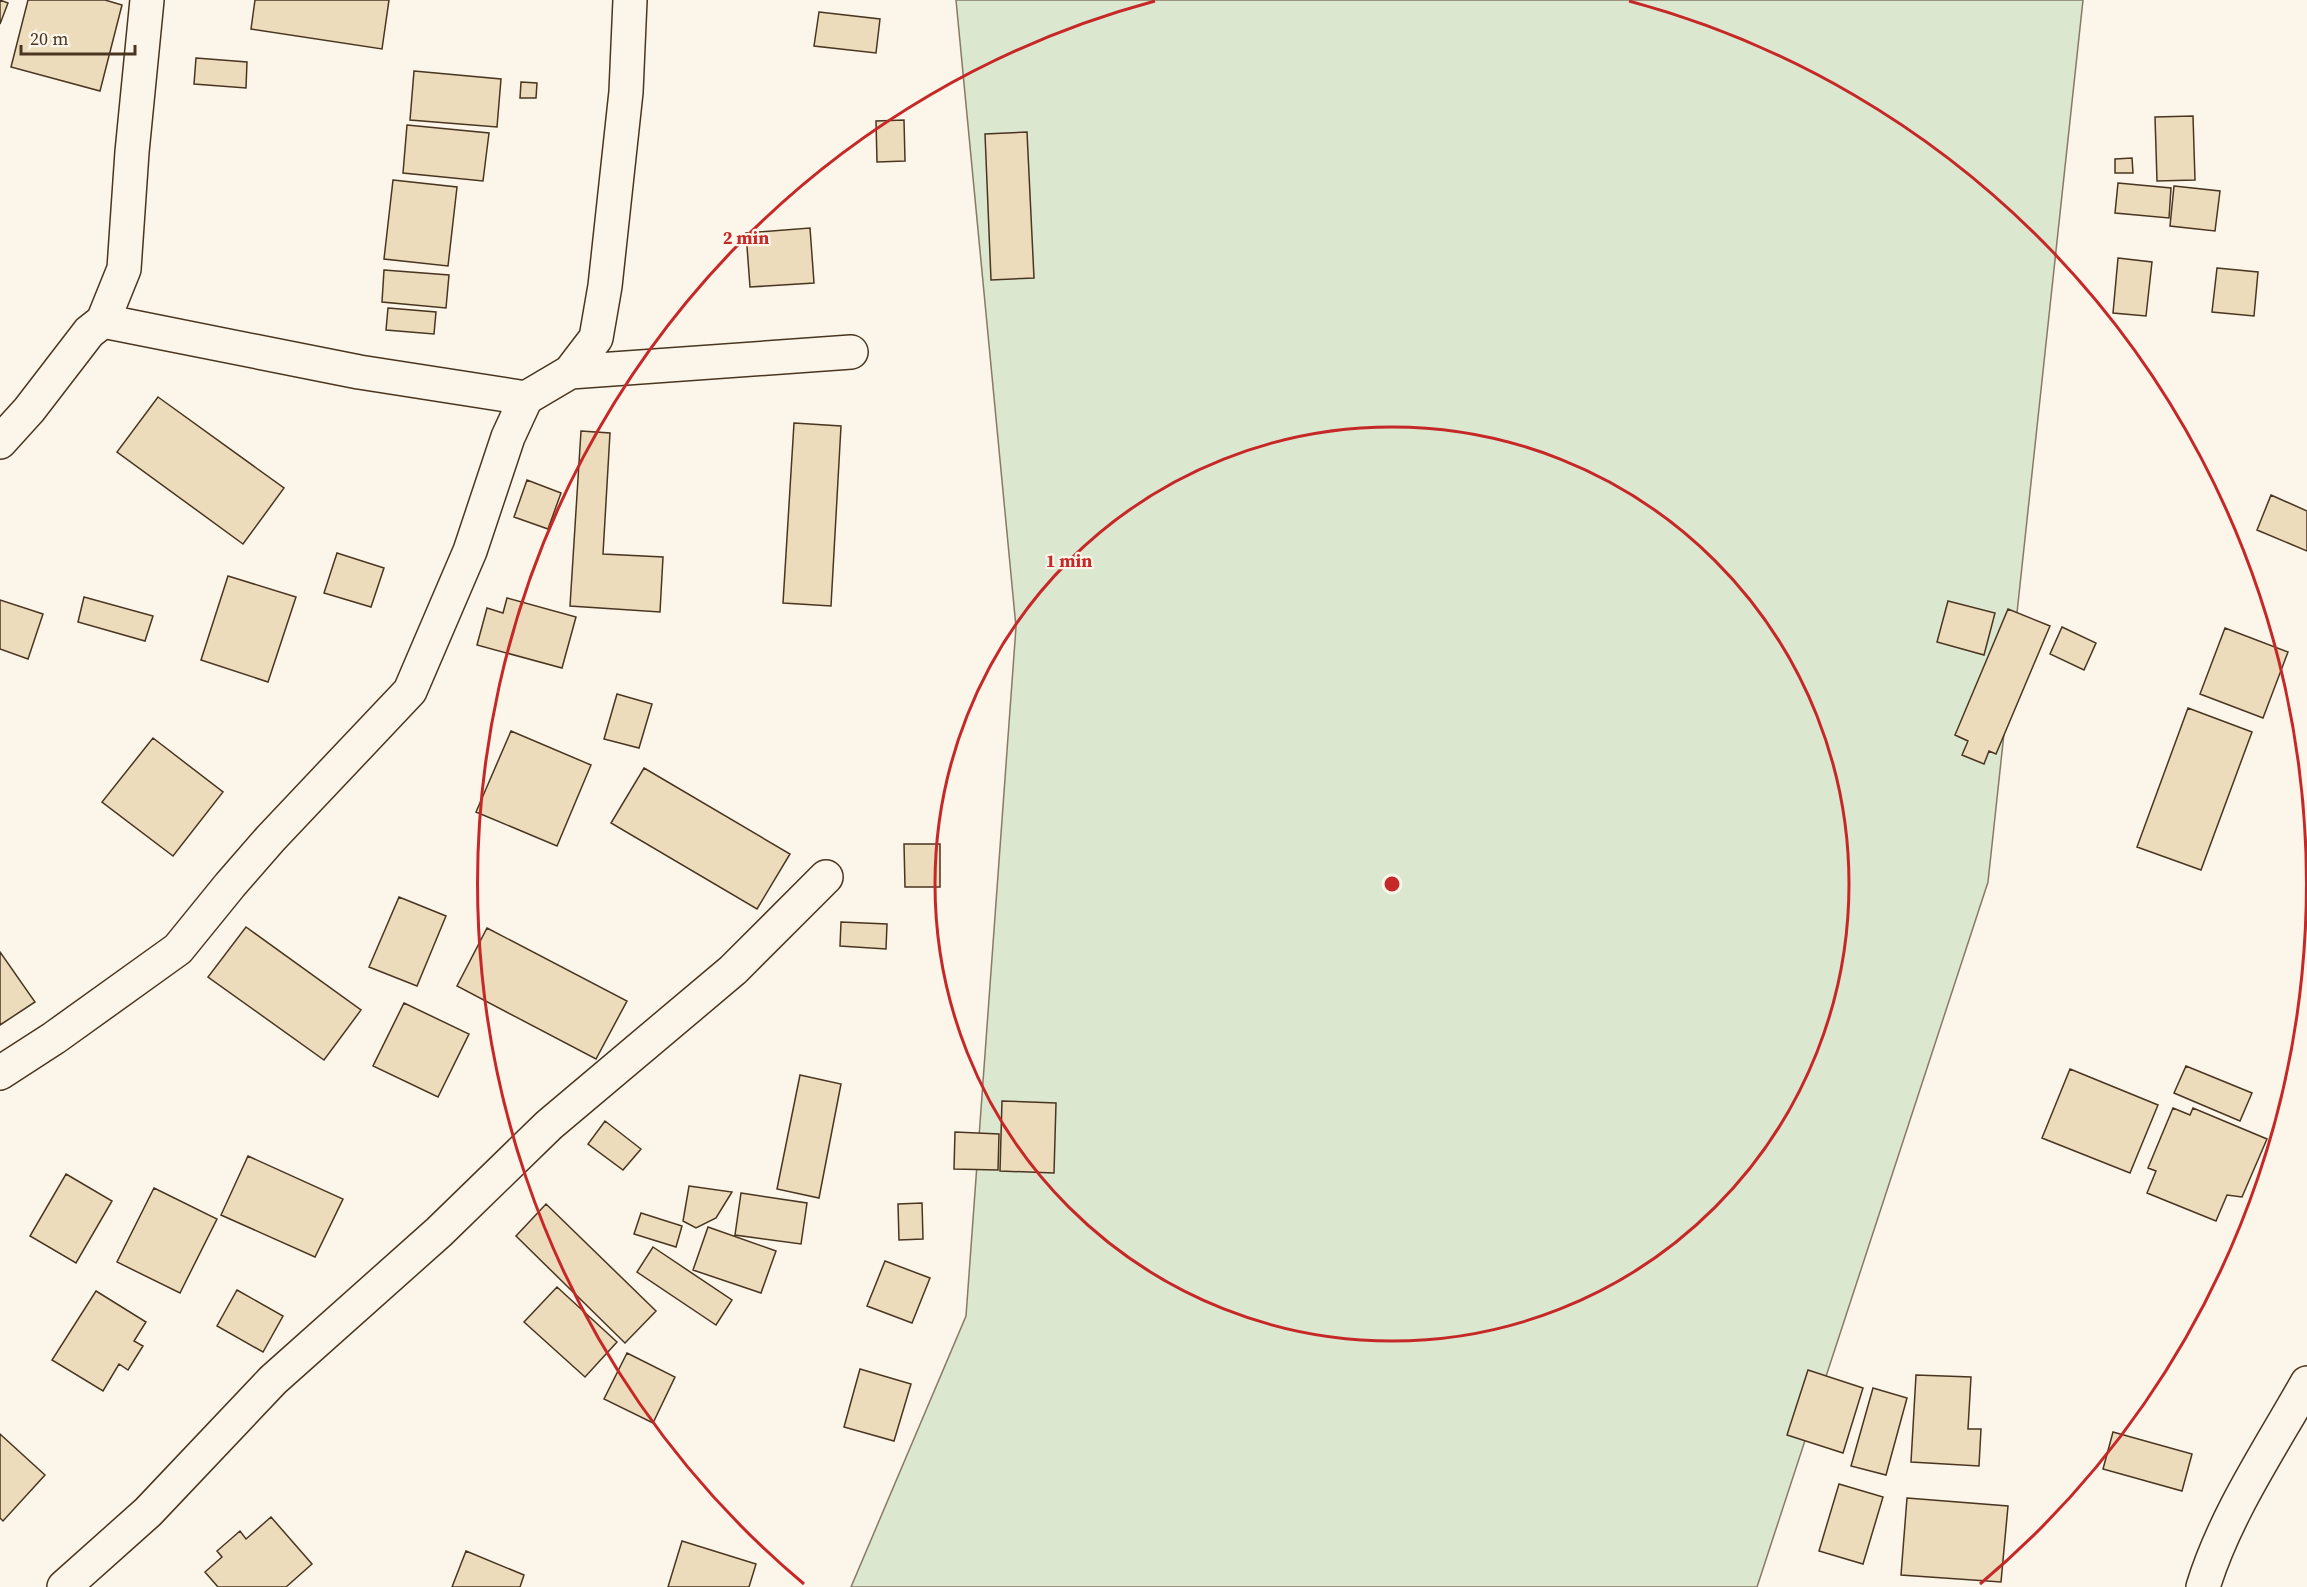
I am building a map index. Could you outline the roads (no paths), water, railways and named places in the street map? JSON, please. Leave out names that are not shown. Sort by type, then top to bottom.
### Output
[{"type":"street","points":[[0,442],[29,410],[89,332],[103,321],[124,269],[132,152],[147,0]]},
{"type":"street","points":[[0,1073],[54,1038],[178,949],[271,838],[410,691],[470,551],[508,437],[526,398],[570,372],[596,338],[604,296],[626,92],[630,0]]},
{"type":"street","points":[[103,321],[359,372],[526,398]]},
{"type":"street","points":[[570,372],[851,352]]},
{"type":"street","points":[[64,1587],[148,1512],[273,1380],[439,1232],[549,1125],[733,970],[826,877]]},
{"type":"street","points":[[2203,1587],[2212,1556],[2251,1481],[2307,1383]]}]
